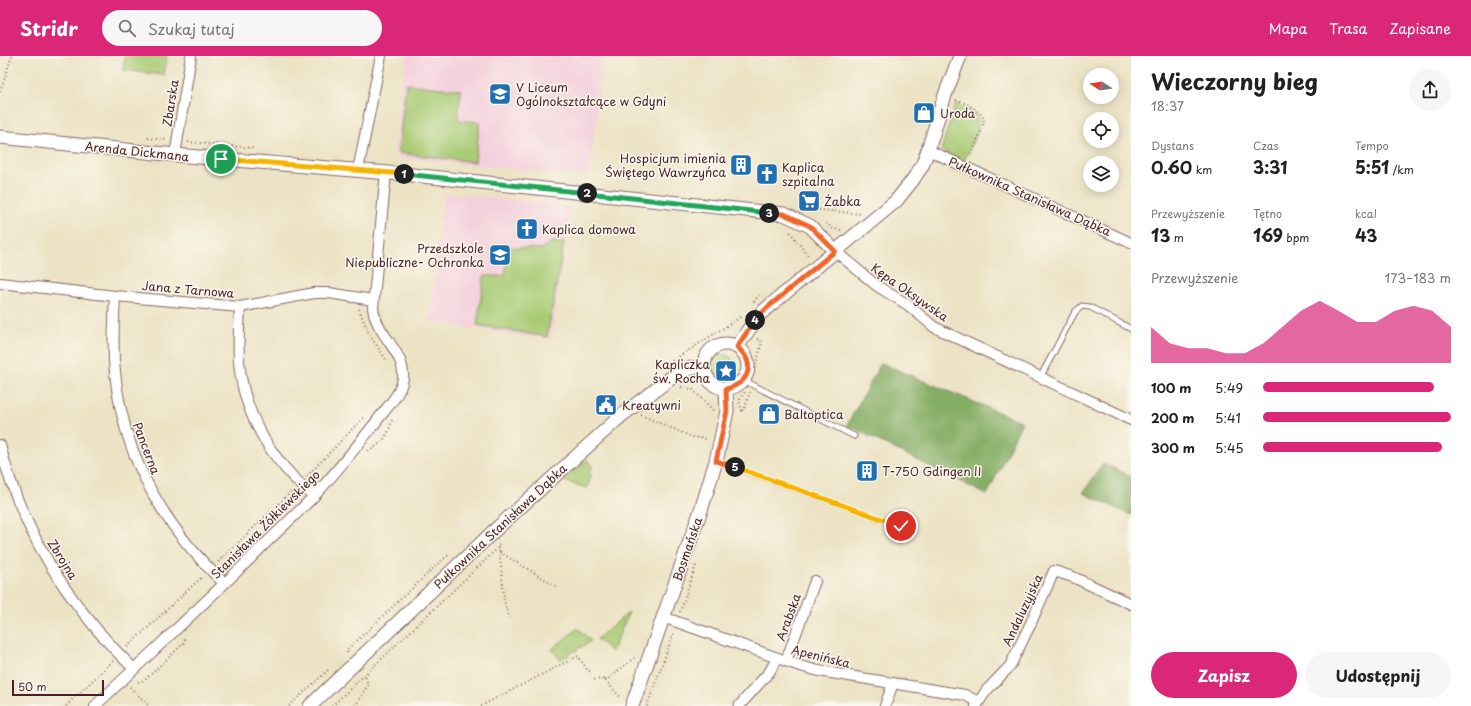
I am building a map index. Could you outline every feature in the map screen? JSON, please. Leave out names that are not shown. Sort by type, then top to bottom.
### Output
[{"type":"street","name":"Zbarska","points":[[175,155],[191,56]]},
{"type":"street","points":[[358,170],[381,56]]},
{"type":"street","points":[[737,347],[758,316],[896,201],[912,181],[922,166],[960,56]]},
{"type":"street","name":"Arenda Dickmana","points":[[0,137],[175,155],[386,172],[784,214],[810,226],[835,251]]},
{"type":"street","name":"Pułkownika Stanisława Dąbka","points":[[928,150],[1131,242]]},
{"type":"street","name":"Stanisława Żółkiewskiego","points":[[95,706],[314,496],[368,432],[396,396],[401,387],[404,377],[402,365],[374,318],[373,300],[386,172]]},
{"type":"street","name":"Kępa Oksywska","points":[[835,251],[877,286],[908,305],[934,327],[1131,420]]},
{"type":"street","name":"Jana z Tarnowa","points":[[0,283],[115,296],[240,307],[314,293],[329,293],[373,300]]},
{"type":"street","name":"Pancerna","points":[[115,296],[113,346],[115,372],[123,424],[133,453],[156,502],[185,541],[210,570],[224,583]]},
{"type":"street","points":[[240,307],[238,335],[239,363],[243,386],[255,423],[270,449],[299,484],[314,496]]},
{"type":"street","points":[[724,344],[731,344],[737,347],[744,352],[747,360],[747,382],[726,389],[717,387],[710,382],[705,375],[703,367],[707,354],[712,349],[724,344]]},
{"type":"street","name":"Pułkownika Stanisława Dąbka","points":[[310,706],[495,530],[601,434],[644,398],[675,375],[690,368],[703,367]]},
{"type":"street","name":"Bosmańska","points":[[627,702],[663,617],[702,507],[716,461],[727,411],[726,389]]},
{"type":"street","name":"Zbrojna","points":[[0,445],[12,487],[43,554],[83,613],[119,655],[134,669]]},
{"type":"street","name":"Andaluzyjska","points":[[977,704],[986,691],[1010,666],[1028,631],[1054,571],[1073,577],[1131,604]]},
{"type":"street","name":"Arabska","points":[[739,706],[781,660],[815,581]]},
{"type":"street","name":"Apenińska","points":[[663,617],[781,660],[819,672],[965,695],[977,704]]},
{"type":"street","points":[[885,706],[893,683]]},
{"type":"lane","points":[[1040,378],[1075,312],[1082,306],[1090,307],[1131,329]]},
{"type":"lane","points":[[747,382],[854,436]]},
{"type":"lane","points":[[716,461],[901,526]]},
{"type":"path","points":[[0,91],[12,56]]},
{"type":"path","points":[[945,96],[964,102],[984,118],[983,127],[966,167]]},
{"type":"path","points":[[800,208],[864,214]]},
{"type":"path","points":[[788,229],[804,253]]},
{"type":"path","points":[[671,362],[733,323]]},
{"type":"path","points":[[747,382],[751,388],[745,407],[742,411],[739,401],[762,342]]},
{"type":"path","points":[[681,387],[692,389],[713,410]]},
{"type":"path","points":[[638,411],[643,417],[692,437],[709,440]]},
{"type":"path","points":[[495,530],[499,534],[505,606],[510,618]]},
{"type":"path","points":[[332,706],[500,547]]},
{"type":"path","points":[[500,552],[557,587]]},
{"type":"path","points":[[647,706],[697,562]]},
{"type":"path","points":[[481,706],[578,656],[588,671],[591,672]]},
{"type":"path","points":[[594,680],[608,680],[634,658]]},
{"type":"path","points":[[355,706],[368,685],[365,675]]},
{"type":"path","points":[[123,679],[149,706]]},
{"type":"path","points":[[605,680],[627,702]]},
{"type":"shaded area","name":"V Liceum Ogólnokształcące w Gdyni","points":[[408,56],[601,56],[597,119],[588,176],[399,158],[394,151],[404,69]]},
{"type":"shaded area","name":"Przedszkole Niepubliczne- Ochronka","points":[[444,193],[571,206],[551,340],[430,322]]},
{"type":"green space","points":[[125,56],[167,56],[164,75],[123,70]]},
{"type":"green space","points":[[406,84],[461,90],[458,120],[480,122],[475,162],[398,153]]},
{"type":"green space","points":[[956,103],[972,112],[979,120],[978,131],[964,161],[941,150]]},
{"type":"green space","points":[[552,242],[564,243],[547,337],[477,325],[484,276],[505,276],[508,247],[541,249]]},
{"type":"green space","points":[[722,354],[730,358],[734,366],[730,374],[722,378],[714,374],[710,366],[714,358]]},
{"type":"green space","points":[[881,363],[1022,422],[987,495],[847,425]]},
{"type":"green space","points":[[587,460],[593,467],[589,471],[591,477],[587,488],[563,481]]},
{"type":"green space","points":[[1103,463],[1131,477],[1131,515],[1083,493]]},
{"type":"green space","points":[[629,612],[612,652],[597,639]]},
{"type":"green space","points":[[578,628],[591,641],[560,660],[552,649]]},
{"type":"place","name":"V Liceum Ogólnokształcące w Gdyni","points":[[500,94]]},
{"type":"place","name":"Uroda","points":[[924,113]]},
{"type":"place","name":"Hospicjum imienia Świętego Wawrzyńca","points":[[741,165]]},
{"type":"place","name":"Kaplica szpitalna","points":[[767,174]]},
{"type":"place","name":"Żabka","points":[[809,201]]},
{"type":"place","name":"Kaplica domowa","points":[[527,229]]},
{"type":"place","name":"Przedszkole Niepubliczne- Ochronka","points":[[500,255]]},
{"type":"place","name":"Kapliczka św. Rocha","points":[[726,371]]},
{"type":"place","name":"Kreatywni","points":[[606,405]]},
{"type":"place","name":"Baltoptica","points":[[769,414]]},
{"type":"place","name":"T-750 Gdingen II","points":[[867,471]]},
{"type":"route","points":[[221,159],[386,172],[784,214],[810,226],[835,251],[758,316],[737,347],[744,352],[748,368],[746,376],[741,383],[726,389],[727,411],[716,461],[901,526]]}]
